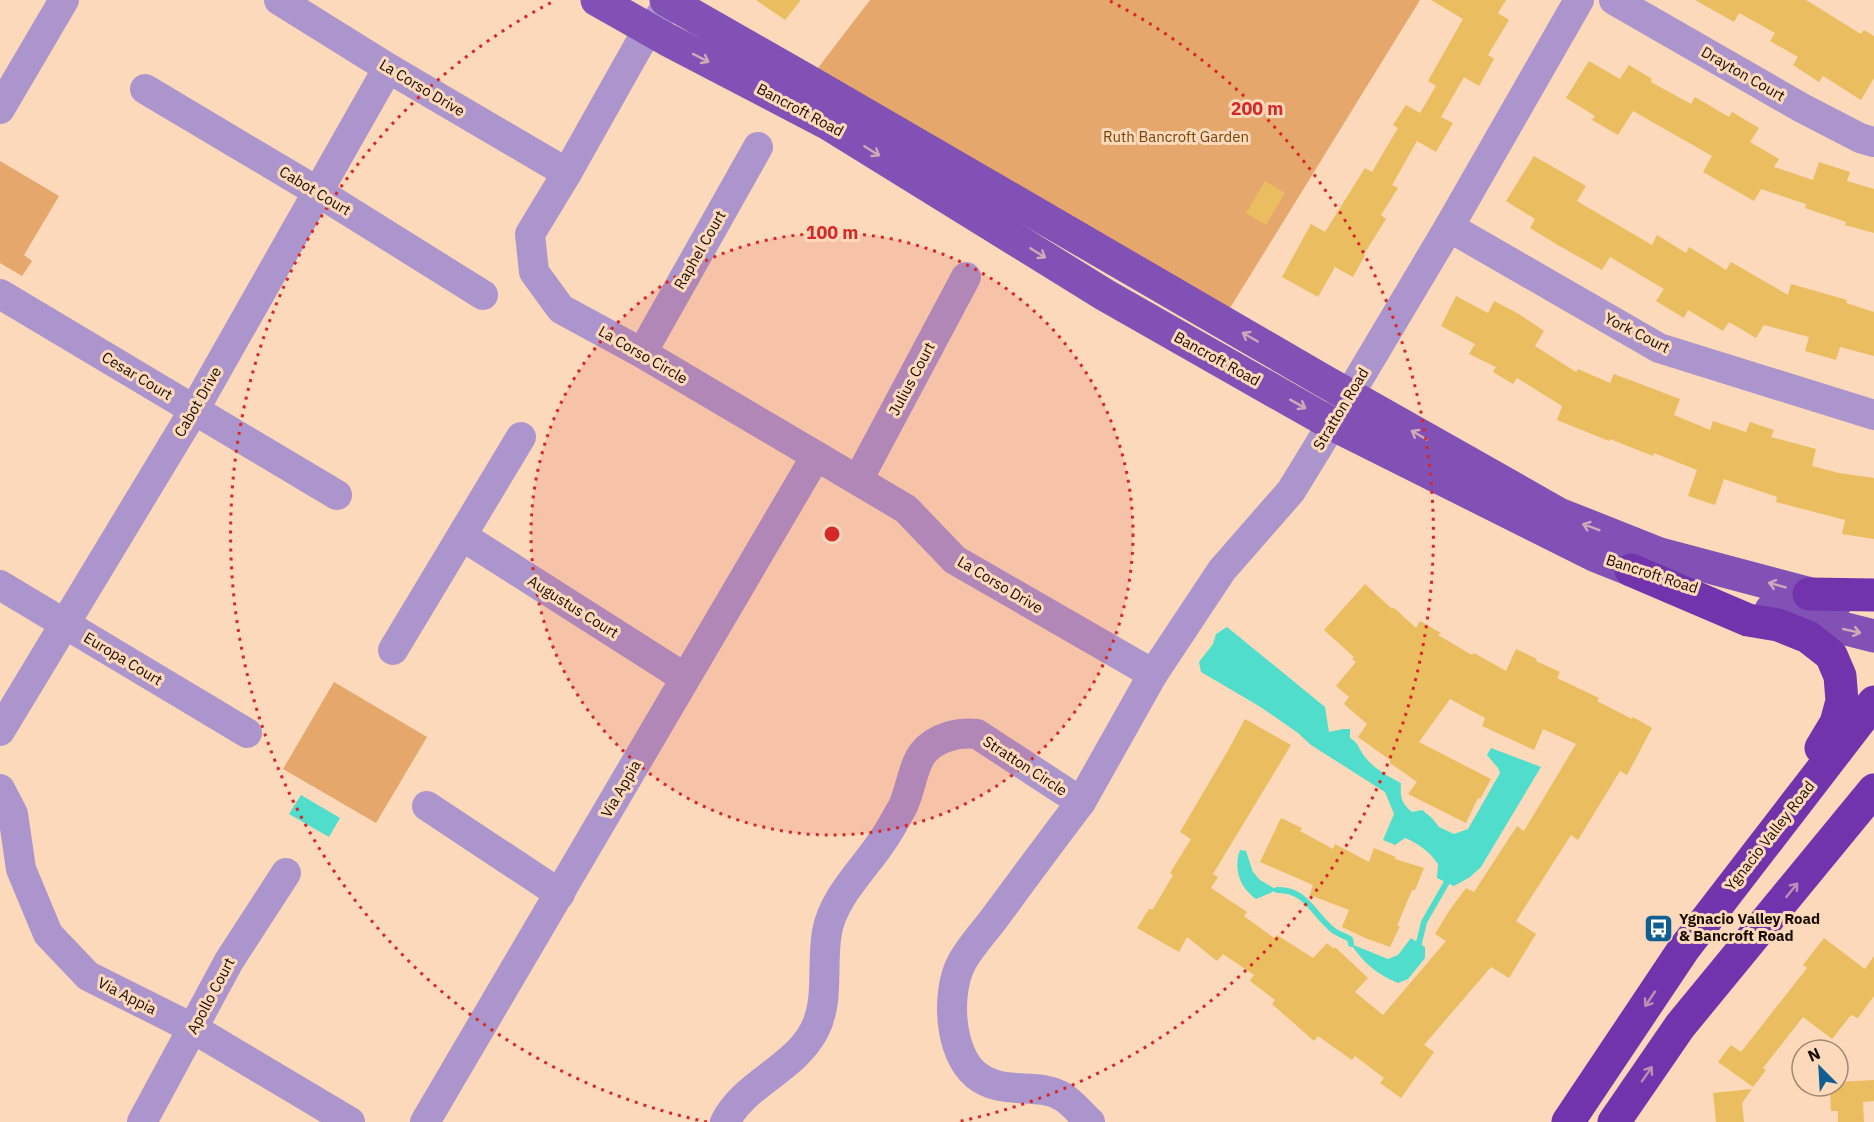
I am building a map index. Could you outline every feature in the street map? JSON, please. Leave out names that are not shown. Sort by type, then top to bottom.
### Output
[{"type":"highway","points":[[1631,570],[1748,620],[1778,625],[1808,637],[1831,655],[1842,686],[1842,701],[1836,723],[1762,846]]},
{"type":"highway","points":[[1809,594],[1874,595]]},
{"type":"highway","name":"Ygnacio Valley Road","points":[[1568,1122],[1683,950],[1874,702]]},
{"type":"highway","points":[[1614,1122],[1680,1026],[1874,790]]},
{"type":"main road","name":"Bancroft Road","points":[[597,0],[649,31],[827,123],[1105,295],[1332,424],[1596,556],[1631,570],[1800,619],[1874,636]]},
{"type":"main road","name":"Bancroft Road","points":[[669,1],[1559,514],[1660,554],[1874,610]]},
{"type":"street","points":[[0,109],[64,0]]},
{"type":"street","name":"La Corso Drive","points":[[279,0],[388,68],[567,174]]},
{"type":"street","name":"Stratton Road","points":[[1080,802],[1153,674],[1222,570],[1291,490],[1449,227],[1579,0]]},
{"type":"street","name":"Drayton Court","points":[[1614,0],[1802,108],[1860,138],[1874,142]]},
{"type":"street","name":"La Corso Circle","points":[[669,1],[639,45],[567,174],[530,234],[534,272],[561,309],[642,353],[858,480]]},
{"type":"street","name":"Cabot Drive","points":[[0,731],[194,410],[388,68]]},
{"type":"street","name":"Cabot Court","points":[[145,89],[318,192],[483,296]]},
{"type":"street","name":"Raphel Court","points":[[642,353],[759,147]]},
{"type":"street","name":"York Court","points":[[1449,227],[1659,348],[1874,416]]},
{"type":"street","name":"Julius Court","points":[[858,480],[966,278]]},
{"type":"street","name":"Cesar Court","points":[[0,294],[337,495]]},
{"type":"street","points":[[393,650],[521,437]]},
{"type":"street","name":"Via Appia","points":[[425,1122],[816,456]]},
{"type":"street","name":"La Corso Drive","points":[[858,480],[906,509],[956,560],[1153,674]]},
{"type":"street","name":"Augustus Court","points":[[462,536],[685,678]]},
{"type":"street","name":"Europa Court","points":[[0,585],[247,733]]},
{"type":"street","name":"Stratton Circle","points":[[725,1122],[738,1102],[790,1059],[814,1031],[821,1012],[827,932],[834,911],[846,890],[883,842],[904,804],[922,754],[947,736],[965,733],[977,734],[1080,802],[961,964],[952,1004],[955,1038],[964,1063],[986,1083],[1004,1088],[1044,1091],[1062,1096],[1090,1122]]},
{"type":"street","name":"Via Appia","points":[[0,789],[13,814],[21,869],[48,934],[88,976],[194,1029],[350,1122]]},
{"type":"street","points":[[427,806],[560,894]]},
{"type":"street","name":"Apollo Court","points":[[142,1122],[230,961],[285,873]]},
{"type":"green space","name":"Ruth Bancroft Garden","points":[[870,0],[1420,0],[1222,321],[808,81]]},
{"type":"green space","points":[[0,161],[59,196],[24,255],[32,261],[22,276],[0,263]]},
{"type":"green space","points":[[334,682],[427,737],[376,823],[283,769]]},
{"type":"water","points":[[1227,627],[1325,707],[1329,732],[1350,729],[1350,738],[1369,761],[1401,783],[1402,799],[1408,809],[1412,812],[1422,810],[1439,827],[1454,834],[1468,829],[1500,773],[1487,755],[1491,748],[1541,767],[1481,867],[1470,877],[1454,886],[1437,878],[1438,864],[1419,845],[1405,838],[1395,845],[1383,840],[1394,814],[1385,792],[1311,745],[1298,733],[1259,706],[1201,672],[1199,662],[1213,644],[1216,634]]},
{"type":"water","points":[[301,795],[340,818],[329,837],[289,814]]},
{"type":"water","points":[[1240,850],[1246,851],[1253,872],[1260,880],[1277,890],[1256,899],[1250,895],[1239,878],[1237,864]]},
{"type":"water","points":[[1411,938],[1425,947],[1425,958],[1408,979],[1398,983],[1371,967],[1351,944],[1388,959],[1398,955]]},
{"type":"building","points":[[756,0],[801,0],[785,20]]},
{"type":"building","points":[[1431,0],[1506,0],[1498,13],[1509,20],[1488,55],[1494,59],[1479,86],[1464,77],[1441,117],[1453,123],[1436,152],[1417,141],[1392,185],[1398,188],[1381,215],[1386,219],[1364,254],[1353,277],[1335,267],[1318,297],[1282,277],[1311,224],[1325,232],[1365,168],[1372,172],[1398,128],[1393,125],[1406,105],[1420,113],[1436,86],[1428,81],[1463,19]]},
{"type":"building","points":[[1695,0],[1806,0],[1861,34],[1864,30],[1874,36],[1874,78],[1861,100],[1823,76],[1819,82],[1793,65],[1798,57],[1770,41],[1775,33],[1739,13],[1734,22]]},
{"type":"building","points":[[1589,61],[1620,79],[1629,65],[1652,79],[1651,82],[1691,104],[1695,97],[1729,117],[1732,112],[1759,128],[1750,142],[1779,159],[1774,167],[1813,180],[1819,162],[1850,172],[1847,181],[1874,189],[1874,233],[1845,225],[1846,222],[1805,208],[1806,204],[1761,189],[1754,201],[1703,172],[1712,156],[1633,111],[1618,135],[1592,120],[1595,116],[1566,98]]},
{"type":"building","points":[[1534,156],[1586,186],[1577,201],[1652,245],[1657,235],[1686,253],[1689,247],[1726,270],[1731,262],[1788,295],[1791,284],[1847,300],[1846,303],[1874,312],[1874,356],[1840,347],[1836,360],[1805,351],[1809,337],[1764,325],[1756,338],[1729,322],[1723,331],[1688,310],[1684,318],[1656,301],[1664,289],[1610,257],[1602,270],[1556,244],[1530,228],[1535,219],[1506,201]]},
{"type":"building","points":[[1265,181],[1285,193],[1266,225],[1246,213]]},
{"type":"building","points":[[1456,296],[1488,313],[1494,301],[1519,314],[1544,331],[1535,346],[1576,372],[1578,369],[1610,383],[1614,374],[1680,399],[1674,415],[1710,430],[1713,421],[1746,432],[1750,422],[1774,430],[1771,437],[1816,449],[1812,466],[1874,478],[1874,539],[1842,534],[1845,520],[1776,502],[1777,497],[1724,479],[1715,505],[1688,496],[1697,470],[1654,453],[1653,456],[1610,439],[1609,441],[1557,420],[1562,406],[1517,378],[1513,384],[1493,372],[1496,367],[1469,354],[1475,344],[1441,326]]},
{"type":"building","points":[[1365,584],[1416,628],[1420,621],[1441,633],[1438,635],[1472,655],[1474,653],[1506,671],[1516,649],[1560,672],[1557,678],[1599,698],[1597,701],[1652,728],[1627,775],[1620,771],[1578,840],[1571,835],[1516,921],[1536,934],[1509,978],[1491,967],[1424,1045],[1434,1052],[1401,1098],[1380,1083],[1384,1078],[1355,1056],[1352,1060],[1318,1036],[1314,1041],[1272,1004],[1275,1000],[1250,981],[1254,975],[1223,954],[1217,961],[1187,937],[1179,952],[1137,928],[1149,909],[1153,909],[1173,875],[1170,873],[1191,839],[1180,832],[1245,719],[1291,745],[1213,874],[1218,877],[1211,888],[1247,912],[1244,916],[1274,938],[1277,935],[1313,958],[1327,943],[1334,949],[1335,947],[1368,978],[1355,992],[1383,1015],[1446,941],[1435,934],[1466,888],[1474,892],[1517,826],[1524,831],[1576,744],[1543,729],[1534,750],[1482,726],[1485,718],[1450,699],[1419,742],[1491,779],[1480,799],[1478,798],[1466,823],[1408,794],[1417,782],[1358,737],[1367,724],[1344,704],[1349,697],[1336,686],[1356,662],[1352,659],[1354,657],[1324,630]]},
{"type":"building","points":[[1281,818],[1302,828],[1300,831],[1333,849],[1335,844],[1369,862],[1374,848],[1396,857],[1395,859],[1424,868],[1415,890],[1412,890],[1390,947],[1342,927],[1349,910],[1310,895],[1313,885],[1260,862]]},
{"type":"building","points":[[1824,938],[1865,969],[1874,956],[1874,996],[1858,1018],[1851,1015],[1833,1038],[1803,1017],[1763,1068],[1766,1070],[1753,1087],[1718,1062],[1731,1045],[1741,1052],[1807,968],[1803,965]]},
{"type":"building","points":[[1874,1080],[1874,1101],[1863,1102],[1864,1122],[1838,1122],[1838,1111],[1831,1111],[1830,1098],[1850,1098],[1850,1081]]},
{"type":"building","points":[[1752,1089],[1742,1103],[1744,1122],[1716,1122],[1713,1093]]},
{"type":"waterway","points":[[1419,943],[1424,922],[1447,882]]},
{"type":"waterway","points":[[1277,890],[1287,891],[1302,898],[1333,930],[1350,939],[1351,944]]},
{"type":"place","name":"Ygnacio Valley Road & Bancroft Road","points":[[1658,928]]}]
